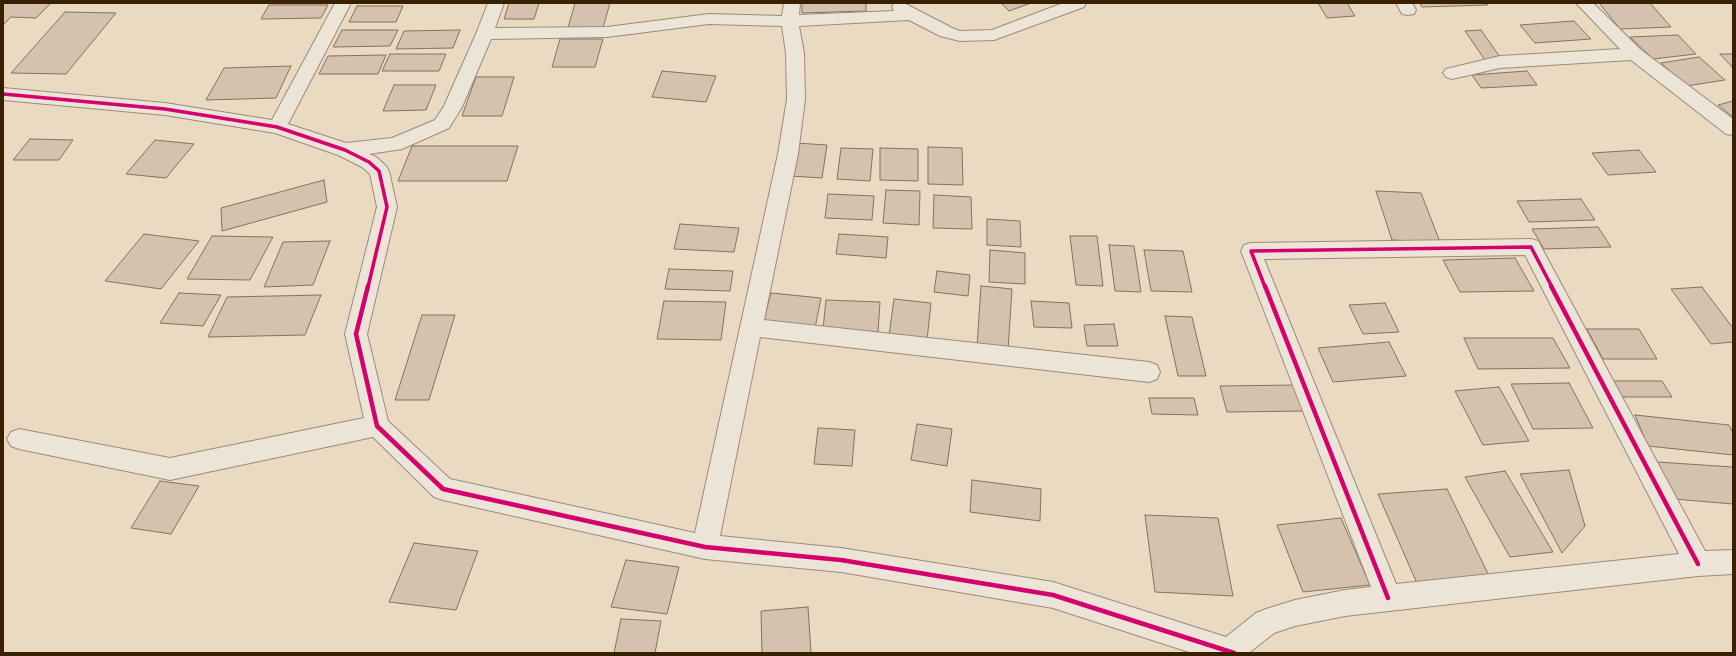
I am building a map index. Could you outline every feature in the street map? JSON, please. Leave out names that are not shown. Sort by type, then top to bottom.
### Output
[{"type":"street","points":[[277,128],[343,3]]},
{"type":"street","points":[[345,150],[395,144],[442,124],[453,107],[485,34],[496,3]]},
{"type":"street","points":[[894,3],[911,15],[946,32],[960,36],[994,35],[1078,3]]},
{"type":"street","points":[[1584,3],[1635,54],[1733,129]]},
{"type":"street","points":[[485,34],[607,32],[709,18],[791,12],[911,15]]},
{"type":"street","points":[[705,547],[788,154],[796,100],[795,53],[791,12]]},
{"type":"street","points":[[1452,73],[1500,62],[1635,54]]},
{"type":"street","points":[[3,94],[165,109],[277,128],[345,150],[369,162],[379,171],[387,207],[356,334],[377,426],[443,489],[705,547],[841,560],[1053,596],[1232,652],[1266,622],[1295,613],[1345,604],[1698,564],[1733,562]]},
{"type":"street","points":[[1388,598],[1250,251],[1531,247],[1698,564]]},
{"type":"street","points":[[751,327],[1149,372]]},
{"type":"street","points":[[19,439],[170,469],[377,426]]},
{"type":"building","points":[[3,3],[51,3],[36,18],[11,17],[3,25]]},
{"type":"building","points":[[509,3],[539,3],[534,19],[504,19]]},
{"type":"building","points":[[575,3],[610,3],[603,28],[568,28]]},
{"type":"building","points":[[802,3],[866,3],[866,11],[802,13]]},
{"type":"building","points":[[1001,3],[1031,3],[1009,11]]},
{"type":"building","points":[[1318,3],[1347,3],[1355,16],[1327,18]]},
{"type":"building","points":[[1420,3],[1486,3],[1488,5],[1422,7]]},
{"type":"building","points":[[1599,3],[1650,3],[1671,27],[1620,29]]},
{"type":"building","points":[[269,5],[328,5],[321,18],[261,19]]},
{"type":"building","points":[[357,6],[403,6],[396,22],[349,22]]},
{"type":"building","points":[[65,12],[116,13],[66,74],[11,73]]},
{"type":"building","points":[[1574,21],[1591,39],[1535,43],[1520,25]]},
{"type":"building","points":[[342,30],[398,30],[390,46],[333,47]]},
{"type":"building","points":[[460,30],[453,48],[396,49],[404,31]]},
{"type":"building","points":[[1481,30],[1502,60],[1485,60],[1465,31]]},
{"type":"building","points":[[1678,35],[1696,54],[1653,59],[1630,37]]},
{"type":"building","points":[[560,39],[603,39],[595,67],[552,67]]},
{"type":"building","points":[[390,54],[446,54],[439,71],[382,71]]},
{"type":"building","points":[[1720,54],[1733,54],[1733,68]]},
{"type":"building","points":[[386,55],[378,74],[319,74],[328,56]]},
{"type":"building","points":[[1699,57],[1725,80],[1686,86],[1661,63]]},
{"type":"building","points":[[291,66],[276,98],[206,100],[224,68]]},
{"type":"building","points":[[662,71],[716,76],[706,102],[652,97]]},
{"type":"building","points":[[1527,71],[1537,85],[1481,88],[1472,75]]},
{"type":"building","points":[[476,77],[514,77],[502,116],[462,116]]},
{"type":"building","points":[[394,85],[436,85],[426,110],[383,111]]},
{"type":"building","points":[[1733,101],[1733,117],[1718,105]]},
{"type":"building","points":[[30,139],[73,140],[59,160],[13,160]]},
{"type":"building","points":[[155,140],[194,144],[166,178],[126,174]]},
{"type":"building","points":[[796,143],[827,145],[822,178],[790,176]]},
{"type":"building","points":[[412,146],[518,146],[507,181],[398,181]]},
{"type":"building","points":[[928,147],[962,148],[963,185],[928,184]]},
{"type":"building","points":[[841,148],[873,149],[870,181],[837,179]]},
{"type":"building","points":[[880,148],[918,149],[918,181],[880,180]]},
{"type":"building","points":[[1639,150],[1656,172],[1608,175],[1592,153]]},
{"type":"building","points":[[324,180],[327,202],[222,231],[221,208]]},
{"type":"building","points":[[886,190],[920,191],[919,225],[883,223]]},
{"type":"building","points":[[1376,191],[1421,193],[1440,242],[1392,240]]},
{"type":"building","points":[[828,194],[874,196],[872,220],[825,218]]},
{"type":"building","points":[[934,195],[971,197],[972,229],[933,228]]},
{"type":"building","points":[[1581,199],[1595,220],[1529,222],[1517,201]]},
{"type":"building","points":[[987,219],[1020,221],[1021,247],[987,245]]},
{"type":"building","points":[[680,224],[739,228],[734,252],[674,249]]},
{"type":"building","points":[[1598,227],[1611,247],[1544,249],[1532,229]]},
{"type":"building","points":[[144,234],[199,241],[161,289],[105,281]]},
{"type":"building","points":[[839,234],[888,237],[886,258],[836,254]]},
{"type":"building","points":[[212,236],[273,237],[250,280],[187,279]]},
{"type":"building","points":[[1070,236],[1097,236],[1103,286],[1076,285]]},
{"type":"building","points":[[330,241],[313,285],[264,287],[283,242]]},
{"type":"building","points":[[1109,245],[1134,246],[1141,292],[1115,291]]},
{"type":"building","points":[[990,250],[1025,253],[1025,284],[989,282]]},
{"type":"building","points":[[1144,250],[1183,251],[1192,292],[1151,291]]},
{"type":"building","points":[[1515,258],[1534,291],[1460,292],[1443,260]]},
{"type":"building","points":[[669,269],[733,271],[730,291],[665,289]]},
{"type":"building","points":[[937,271],[970,275],[968,296],[934,292]]},
{"type":"building","points":[[981,286],[1012,289],[1008,350],[977,347]]},
{"type":"building","points":[[1702,287],[1733,328],[1733,342],[1711,344],[1671,289]]},
{"type":"building","points":[[179,293],[221,295],[203,326],[160,323]]},
{"type":"building","points":[[771,293],[821,298],[815,328],[763,323]]},
{"type":"building","points":[[321,295],[305,335],[208,337],[227,297]]},
{"type":"building","points":[[894,299],[931,303],[927,340],[889,336]]},
{"type":"building","points":[[826,300],[880,302],[878,332],[823,329]]},
{"type":"building","points":[[664,301],[726,302],[721,340],[657,339]]},
{"type":"building","points":[[1031,301],[1069,303],[1072,328],[1034,327]]},
{"type":"building","points":[[1385,303],[1399,332],[1363,334],[1349,305]]},
{"type":"building","points":[[422,315],[455,315],[429,400],[395,400]]},
{"type":"building","points":[[1165,316],[1192,317],[1206,376],[1178,376]]},
{"type":"building","points":[[1114,324],[1118,346],[1087,346],[1084,325]]},
{"type":"building","points":[[1587,329],[1639,329],[1657,359],[1603,359]]},
{"type":"building","points":[[1464,338],[1553,338],[1570,368],[1478,369]]},
{"type":"building","points":[[1389,342],[1406,376],[1333,382],[1318,348]]},
{"type":"building","points":[[1612,381],[1662,381],[1672,397],[1621,397]]},
{"type":"building","points":[[1569,383],[1593,428],[1533,429],[1511,384]]},
{"type":"building","points":[[1296,385],[1305,411],[1227,412],[1220,386]]},
{"type":"building","points":[[1499,387],[1529,441],[1483,445],[1455,391]]},
{"type":"building","points":[[1149,398],[1194,398],[1198,415],[1152,414]]},
{"type":"building","points":[[1635,415],[1729,425],[1733,433],[1733,455],[1648,446]]},
{"type":"building","points":[[917,424],[952,429],[947,466],[911,460]]},
{"type":"building","points":[[818,428],[855,430],[852,466],[814,464]]},
{"type":"building","points":[[1657,462],[1733,467],[1733,504],[1674,499]]},
{"type":"building","points":[[1569,470],[1585,526],[1562,553],[1520,474]]},
{"type":"building","points":[[1505,471],[1553,552],[1510,557],[1465,477]]},
{"type":"building","points":[[972,480],[1041,489],[1040,521],[970,512]]},
{"type":"building","points":[[160,481],[199,486],[171,534],[131,528]]},
{"type":"building","points":[[1447,489],[1492,582],[1419,588],[1378,494]]},
{"type":"building","points":[[1145,515],[1218,518],[1233,596],[1155,592]]},
{"type":"building","points":[[1341,518],[1370,585],[1303,592],[1277,525]]},
{"type":"building","points":[[414,543],[478,551],[456,610],[389,602]]},
{"type":"building","points":[[626,560],[679,567],[667,614],[611,607]]},
{"type":"building","points":[[808,607],[811,653],[762,653],[761,611]]},
{"type":"building","points":[[621,619],[661,621],[655,653],[614,653]]},
{"type":"cycle path","points":[[3,94],[165,109],[277,127],[345,150],[369,162],[379,171],[387,207],[356,334],[377,426],[443,489],[705,547],[841,560],[1053,595],[1234,653]]},
{"type":"cycle path","points":[[1388,598],[1251,251],[1531,247],[1698,564]]}]
